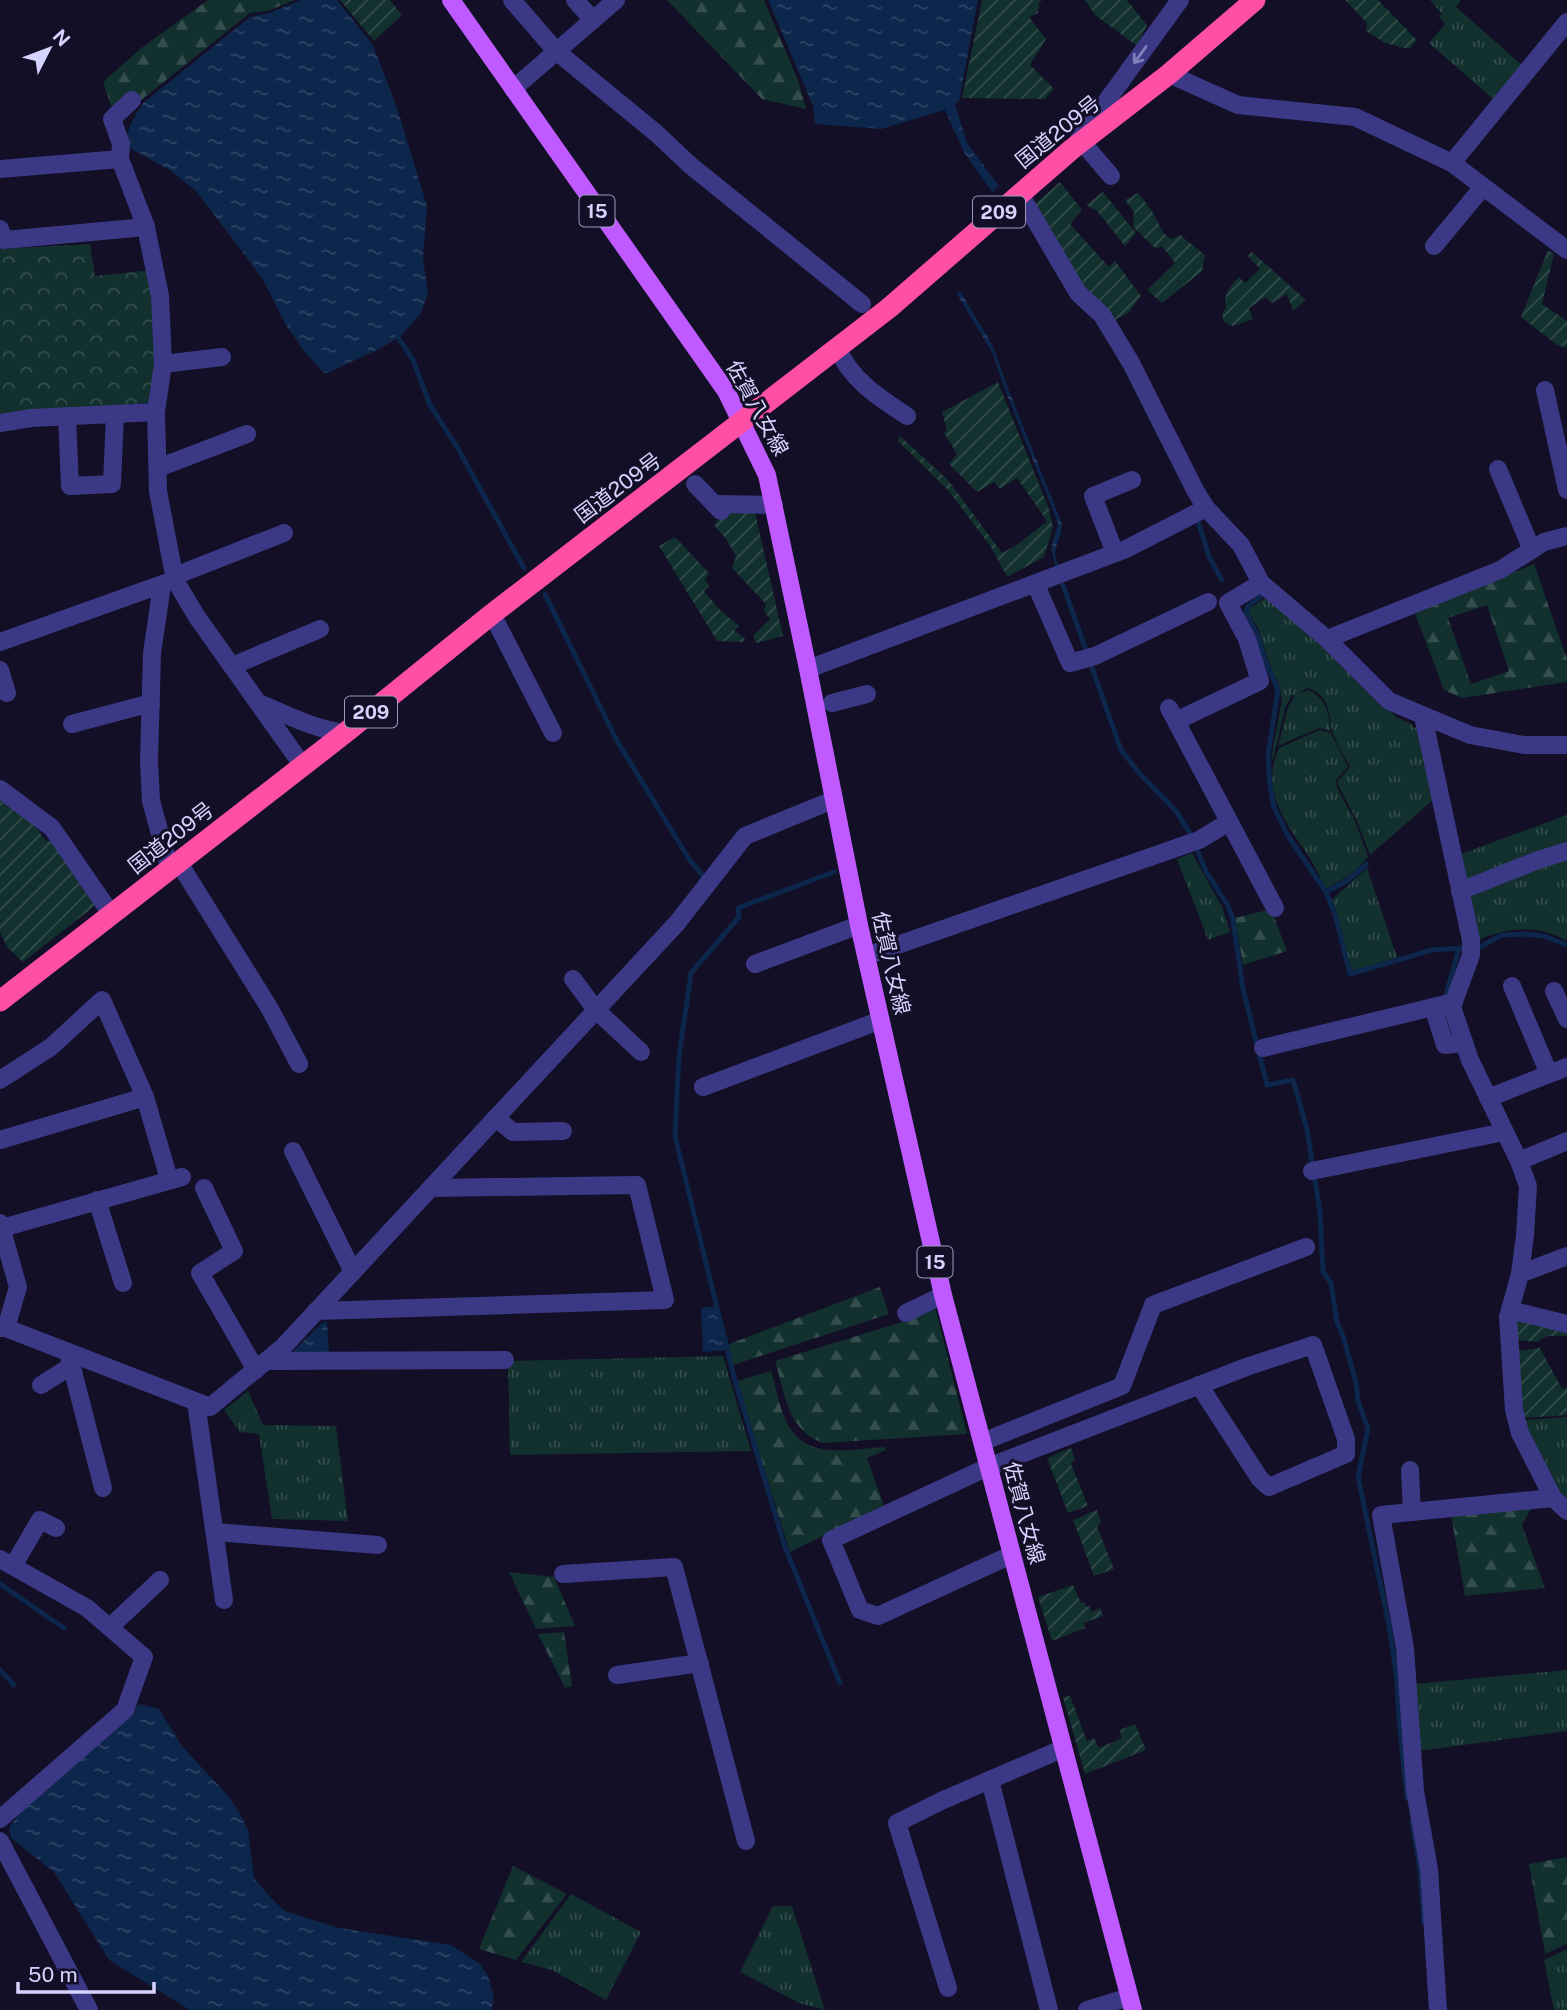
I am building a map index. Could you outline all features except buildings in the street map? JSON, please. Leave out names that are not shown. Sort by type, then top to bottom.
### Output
[{"type":"highway","name":"国道209号","points":[[0,1001],[175,867],[492,614],[889,308],[1077,145],[1169,74],[1255,0]]},
{"type":"main road","name":"佐賀八女線","points":[[451,0],[726,391],[767,475],[859,925],[943,1295],[1131,2003]]},
{"type":"street","points":[[512,0],[556,51],[656,133],[690,165],[862,304]]},
{"type":"street","points":[[575,0],[593,20]]},
{"type":"street","points":[[513,89],[616,0]]},
{"type":"street","points":[[1111,176],[1077,145],[1180,0]]},
{"type":"street","points":[[1452,163],[1567,22]]},
{"type":"street","points":[[1169,74],[1238,104],[1355,117],[1452,163],[1567,250]]},
{"type":"street","points":[[132,100],[112,119],[121,144],[120,159],[146,227],[160,296],[163,364],[156,412],[158,468],[171,580],[152,653],[149,761],[151,801],[175,867],[270,1009],[299,1064]]},
{"type":"street","points":[[0,169],[120,159]]},
{"type":"street","points":[[1434,246],[1483,187]]},
{"type":"street","points":[[1020,194],[1078,293],[1102,314],[1131,363],[1206,508],[1241,545],[1261,583],[1327,639],[1389,701],[1470,735],[1524,745],[1567,745]]},
{"type":"street","points":[[0,229],[4,240],[146,227]]},
{"type":"street","points":[[838,348],[846,363],[871,392],[907,416]]},
{"type":"street","points":[[163,364],[222,357]]},
{"type":"street","points":[[1545,390],[1560,428],[1567,490]]},
{"type":"street","points":[[0,423],[67,416],[156,412]]},
{"type":"street","points":[[67,416],[69,486],[112,484],[115,414]]},
{"type":"street","points":[[158,468],[247,434]]},
{"type":"street","points":[[1498,469],[1532,550]]},
{"type":"street","points":[[1115,554],[1093,496],[1132,481]]},
{"type":"street","points":[[695,484],[718,507],[774,505]]},
{"type":"street","points":[[808,669],[1115,554],[1206,508]]},
{"type":"street","points":[[0,642],[171,580],[284,533]]},
{"type":"street","points":[[1327,639],[1500,570],[1544,542],[1567,536]]},
{"type":"street","points":[[171,580],[303,766]]},
{"type":"street","points":[[1261,583],[1228,603],[1247,639],[1260,681],[1173,714],[1275,908]]},
{"type":"street","points":[[1036,585],[1070,663],[1095,656],[1208,602]]},
{"type":"street","points":[[492,614],[553,733]]},
{"type":"street","points":[[232,666],[320,629]]},
{"type":"street","points":[[0,670],[7,693]]},
{"type":"street","points":[[832,703],[867,694]]},
{"type":"street","points":[[258,702],[304,723],[345,733]]},
{"type":"street","points":[[72,724],[150,703]]},
{"type":"street","points":[[1423,716],[1471,940],[1471,955],[1452,1007],[1470,1060],[1519,1161],[1528,1186],[1520,1274],[1508,1317],[1510,1362],[1515,1390],[1514,1410],[1520,1433],[1553,1498],[1567,1511]]},
{"type":"street","points":[[0,789],[52,828],[112,915]]},
{"type":"street","points":[[0,1080],[51,1046],[102,1000],[145,1097],[176,1178],[1,1226],[18,1286],[3,1328],[70,1359],[210,1407],[283,1347],[677,923],[744,836],[833,800]]},
{"type":"street","points":[[866,956],[1199,840],[1229,821]]},
{"type":"street","points":[[1460,891],[1567,851]]},
{"type":"street","points":[[755,964],[859,925]]},
{"type":"street","points":[[573,979],[596,1010],[642,1052]]},
{"type":"street","points":[[1512,986],[1549,1074]]},
{"type":"street","points":[[1554,990],[1567,1019]]},
{"type":"street","points":[[1263,1048],[1454,1002]]},
{"type":"street","points":[[1433,1007],[1445,1045],[1464,1043]]},
{"type":"street","points":[[703,1087],[881,1020]]},
{"type":"street","points":[[1488,1098],[1567,1067]]},
{"type":"street","points":[[0,1140],[145,1097]]},
{"type":"street","points":[[496,1118],[513,1132],[563,1131]]},
{"type":"street","points":[[1311,1171],[1504,1132]]},
{"type":"street","points":[[1519,1161],[1567,1141]]},
{"type":"street","points":[[293,1151],[353,1272]]},
{"type":"street","points":[[316,1311],[665,1300],[637,1185],[431,1188]]},
{"type":"street","points":[[204,1188],[234,1251],[200,1273],[261,1366]]},
{"type":"street","points":[[97,1200],[124,1283]]},
{"type":"street","points":[[982,1442],[1122,1386],[1153,1305],[1306,1247]]},
{"type":"street","points":[[1520,1274],[1567,1256]]},
{"type":"street","points":[[906,1313],[943,1295]]},
{"type":"street","points":[[1510,1310],[1567,1324]]},
{"type":"street","points":[[1011,1555],[878,1616],[860,1609],[831,1540],[988,1467],[1199,1385],[1249,1366],[1312,1345],[1346,1439],[1346,1454],[1269,1487],[1260,1479],[1199,1385]]},
{"type":"street","points":[[41,1385],[70,1359]]},
{"type":"street","points":[[70,1359],[103,1488]]},
{"type":"street","points":[[261,1366],[505,1360]]},
{"type":"street","points":[[197,1402],[224,1600]]},
{"type":"street","points":[[1410,1470],[1412,1512]]},
{"type":"street","points":[[1438,2010],[1430,1869],[1415,1791],[1405,1648],[1381,1515],[1553,1498]]},
{"type":"street","points":[[0,1819],[125,1710],[144,1657],[87,1608],[6,1563],[40,1520],[56,1528]]},
{"type":"street","points":[[215,1532],[378,1545]]},
{"type":"street","points":[[563,1574],[674,1567],[746,1841]]},
{"type":"street","points":[[110,1627],[160,1580]]},
{"type":"street","points":[[617,1675],[700,1663]]},
{"type":"street","points":[[948,1988],[897,1823],[1062,1749]]},
{"type":"street","points":[[990,1780],[1049,2010]]},
{"type":"street","points":[[0,1841],[83,2008]]},
{"type":"street","points":[[1087,2010],[1131,2003]]},
{"type":"green space","points":[[208,0],[295,0],[267,11],[250,13],[140,101],[114,114],[103,82],[140,49]]},
{"type":"green space","points":[[340,0],[390,0],[402,15],[374,41]]},
{"type":"green space","points":[[667,0],[764,0],[799,83],[806,109],[762,99]]},
{"type":"green space","points":[[982,0],[1042,0],[1038,13],[1029,17],[1046,39],[1030,65],[1054,89],[1045,99],[962,98]]},
{"type":"green space","points":[[1085,0],[1127,0],[1147,25],[1137,46],[1095,15]]},
{"type":"green space","points":[[1345,0],[1378,0],[1417,40],[1409,49],[1385,43],[1366,31],[1367,23]]},
{"type":"green space","points":[[1430,0],[1461,0],[1456,7],[1522,65],[1493,99],[1429,43],[1445,24],[1439,16],[1442,14]]},
{"type":"green space","points":[[1060,182],[1082,210],[1070,224],[1109,267],[1115,261],[1141,296],[1128,313],[1113,321],[1086,290],[1034,205]]},
{"type":"green space","points":[[1103,192],[1136,233],[1125,246],[1097,211],[1086,205]]},
{"type":"green space","points":[[1138,193],[1152,211],[1164,234],[1172,239],[1180,235],[1205,255],[1202,271],[1162,303],[1147,290],[1175,263],[1162,246],[1156,249],[1133,227],[1134,212],[1125,200]]},
{"type":"green space","points":[[90,244],[95,276],[152,270],[160,332],[155,402],[0,416],[0,249]]},
{"type":"green space","points":[[1548,250],[1554,254],[1542,304],[1567,321],[1567,348],[1557,345],[1521,317]]},
{"type":"green space","points":[[1252,252],[1306,300],[1293,311],[1287,294],[1272,303],[1266,297],[1249,308],[1253,319],[1233,326],[1224,322],[1222,313],[1226,308],[1226,294],[1239,277],[1245,283],[1260,269],[1248,256]]},
{"type":"green space","points":[[998,382],[1049,509],[1053,527],[1044,557],[1007,577],[991,547],[948,490],[898,441],[900,436],[948,480],[1002,553],[1017,545],[1047,521],[1017,478],[1000,489],[994,482],[977,492],[949,464],[957,454],[944,433],[947,431],[942,412]]},
{"type":"green space","points":[[729,508],[754,508],[783,636],[756,643],[753,636],[770,619],[764,611],[766,604],[732,568],[736,557],[714,525]]},
{"type":"green space","points":[[675,537],[709,573],[705,579],[709,586],[704,591],[721,611],[739,626],[734,630],[745,639],[743,642],[717,641],[659,546]]},
{"type":"green space","points":[[1534,564],[1567,659],[1567,682],[1462,698],[1444,690],[1415,613]],"holes":[[[1487,605],[1509,671],[1471,684],[1448,618]]]},
{"type":"green space","points":[[1265,598],[1314,635],[1396,717],[1416,728],[1420,735],[1433,800],[1370,855],[1357,821],[1337,782],[1350,767],[1334,736],[1328,708],[1322,696],[1308,688],[1296,694],[1308,690],[1319,697],[1328,712],[1331,731],[1319,728],[1278,746],[1288,708],[1295,695],[1292,695],[1285,708],[1273,760],[1271,759],[1282,700],[1259,630],[1249,612],[1250,608]]},
{"type":"green space","points":[[1319,730],[1331,733],[1348,767],[1336,780],[1337,788],[1355,821],[1368,857],[1353,873],[1326,889],[1311,859],[1284,818],[1274,792],[1272,778],[1279,748]]},
{"type":"green space","points":[[0,797],[28,816],[46,841],[53,841],[96,905],[23,962],[7,947],[0,932]]},
{"type":"green space","points":[[1567,815],[1567,941],[1545,932],[1523,929],[1500,932],[1478,940],[1461,854]]},
{"type":"green space","points":[[1192,853],[1222,907],[1230,932],[1208,940],[1177,859]]},
{"type":"green space","points":[[1367,868],[1397,957],[1352,972],[1332,900]]},
{"type":"green space","points":[[1271,909],[1287,951],[1243,965],[1235,918]]},
{"type":"green space","points":[[880,1287],[889,1314],[733,1365],[729,1344]]},
{"type":"green space","points":[[935,1307],[967,1434],[823,1443],[802,1429],[789,1410],[775,1361],[902,1322]]},
{"type":"green space","points":[[1515,1318],[1567,1329],[1567,1336],[1548,1336],[1536,1342],[1516,1340]]},
{"type":"green space","points":[[1540,1348],[1562,1389],[1567,1387],[1567,1415],[1524,1418],[1520,1403],[1517,1351]]},
{"type":"green space","points":[[723,1356],[751,1451],[510,1455],[508,1361]]},
{"type":"green space","points":[[771,1371],[787,1423],[805,1443],[830,1450],[885,1447],[886,1450],[867,1458],[884,1506],[790,1552],[737,1381]]},
{"type":"green space","points":[[248,1391],[263,1425],[336,1426],[348,1521],[272,1519],[259,1434],[240,1432],[224,1410]]},
{"type":"green space","points":[[1567,1417],[1567,1502],[1542,1463],[1525,1420]]},
{"type":"green space","points":[[1071,1448],[1075,1459],[1071,1464],[1088,1506],[1068,1513],[1047,1458]]},
{"type":"green space","points":[[1533,1505],[1522,1525],[1545,1588],[1465,1596],[1451,1515]]},
{"type":"green space","points":[[1097,1510],[1101,1522],[1097,1527],[1114,1569],[1094,1576],[1073,1520]]},
{"type":"green space","points":[[509,1572],[554,1577],[575,1626],[536,1629]]},
{"type":"green space","points":[[1073,1585],[1081,1603],[1090,1606],[1091,1612],[1100,1608],[1103,1616],[1084,1623],[1085,1628],[1052,1641],[1038,1597]]},
{"type":"green space","points":[[564,1632],[572,1686],[565,1688],[538,1634]]},
{"type":"green space","points":[[1567,1670],[1567,1731],[1419,1751],[1413,1684]]},
{"type":"green space","points":[[1070,1696],[1087,1741],[1094,1738],[1099,1748],[1122,1738],[1120,1730],[1135,1724],[1146,1750],[1085,1774],[1063,1697]]},
{"type":"green space","points":[[1567,1857],[1567,1944],[1545,1954],[1529,1864]]},
{"type":"green space","points":[[513,1866],[567,1894],[516,1960],[479,1949]]},
{"type":"green space","points":[[571,1894],[641,1932],[606,2000],[552,1970],[521,1962]]},
{"type":"green space","points":[[773,1906],[792,1906],[825,2010],[799,2003],[740,1972]]},
{"type":"green space","points":[[1567,1949],[1567,2010],[1554,2010],[1544,1960]]},
{"type":"water","points":[[301,0],[337,0],[373,45],[398,111],[427,206],[423,258],[428,293],[421,313],[401,336],[328,373],[324,373],[304,351],[286,325],[262,278],[197,192],[171,171],[133,150],[126,139],[131,123],[143,103],[250,17],[269,13]]},
{"type":"water","points":[[768,0],[978,0],[959,101],[955,104],[967,143],[999,186],[992,192],[964,152],[945,110],[881,129],[815,124],[813,106]]},
{"type":"water","points":[[960,291],[993,346],[1062,524],[1055,555],[1059,566],[1056,567],[1051,549],[1058,523],[993,354],[957,294]]},
{"type":"water","points":[[716,1306],[727,1350],[703,1352],[701,1308]]},
{"type":"water","points":[[327,1321],[329,1355],[290,1354],[321,1324]]},
{"type":"water","points":[[140,1704],[159,1709],[181,1745],[230,1798],[248,1830],[254,1878],[285,1911],[339,1928],[451,1945],[480,1964],[488,1976],[494,1998],[491,2010],[190,2010],[109,1960],[54,1872],[11,1838],[9,1828],[23,1807]]},
{"type":"waterway","points":[[398,337],[413,360],[430,405],[457,447],[524,568]]},
{"type":"waterway","points":[[1199,524],[1209,557],[1222,580]]},
{"type":"waterway","points":[[1063,585],[1121,750],[1176,811],[1189,832],[1207,873],[1228,906],[1233,919],[1243,989],[1267,1085],[1293,1080],[1307,1129],[1320,1212],[1323,1272],[1331,1283],[1337,1322],[1368,1428],[1358,1477],[1389,1625],[1397,1680],[1407,1798]]},
{"type":"waterway","points":[[545,594],[616,739],[689,859],[703,876]]},
{"type":"waterway","points":[[1261,596],[1248,606],[1246,612],[1278,690],[1268,755],[1274,807],[1288,836],[1326,892],[1335,914],[1350,974],[1432,950],[1480,947],[1502,935],[1543,936],[1567,945]]},
{"type":"waterway","points":[[1326,892],[1348,880],[1367,864]]},
{"type":"waterway","points":[[834,872],[738,908],[739,917],[691,973],[679,1056],[675,1136],[734,1377],[785,1547],[840,1683]]},
{"type":"waterway","points":[[1446,995],[1459,948]]},
{"type":"waterway","points":[[0,1584],[64,1628]]},
{"type":"waterway","points":[[0,1670],[14,1685]]},
{"type":"waterway","points":[[1412,1822],[1420,1870],[1424,1923]]}]
